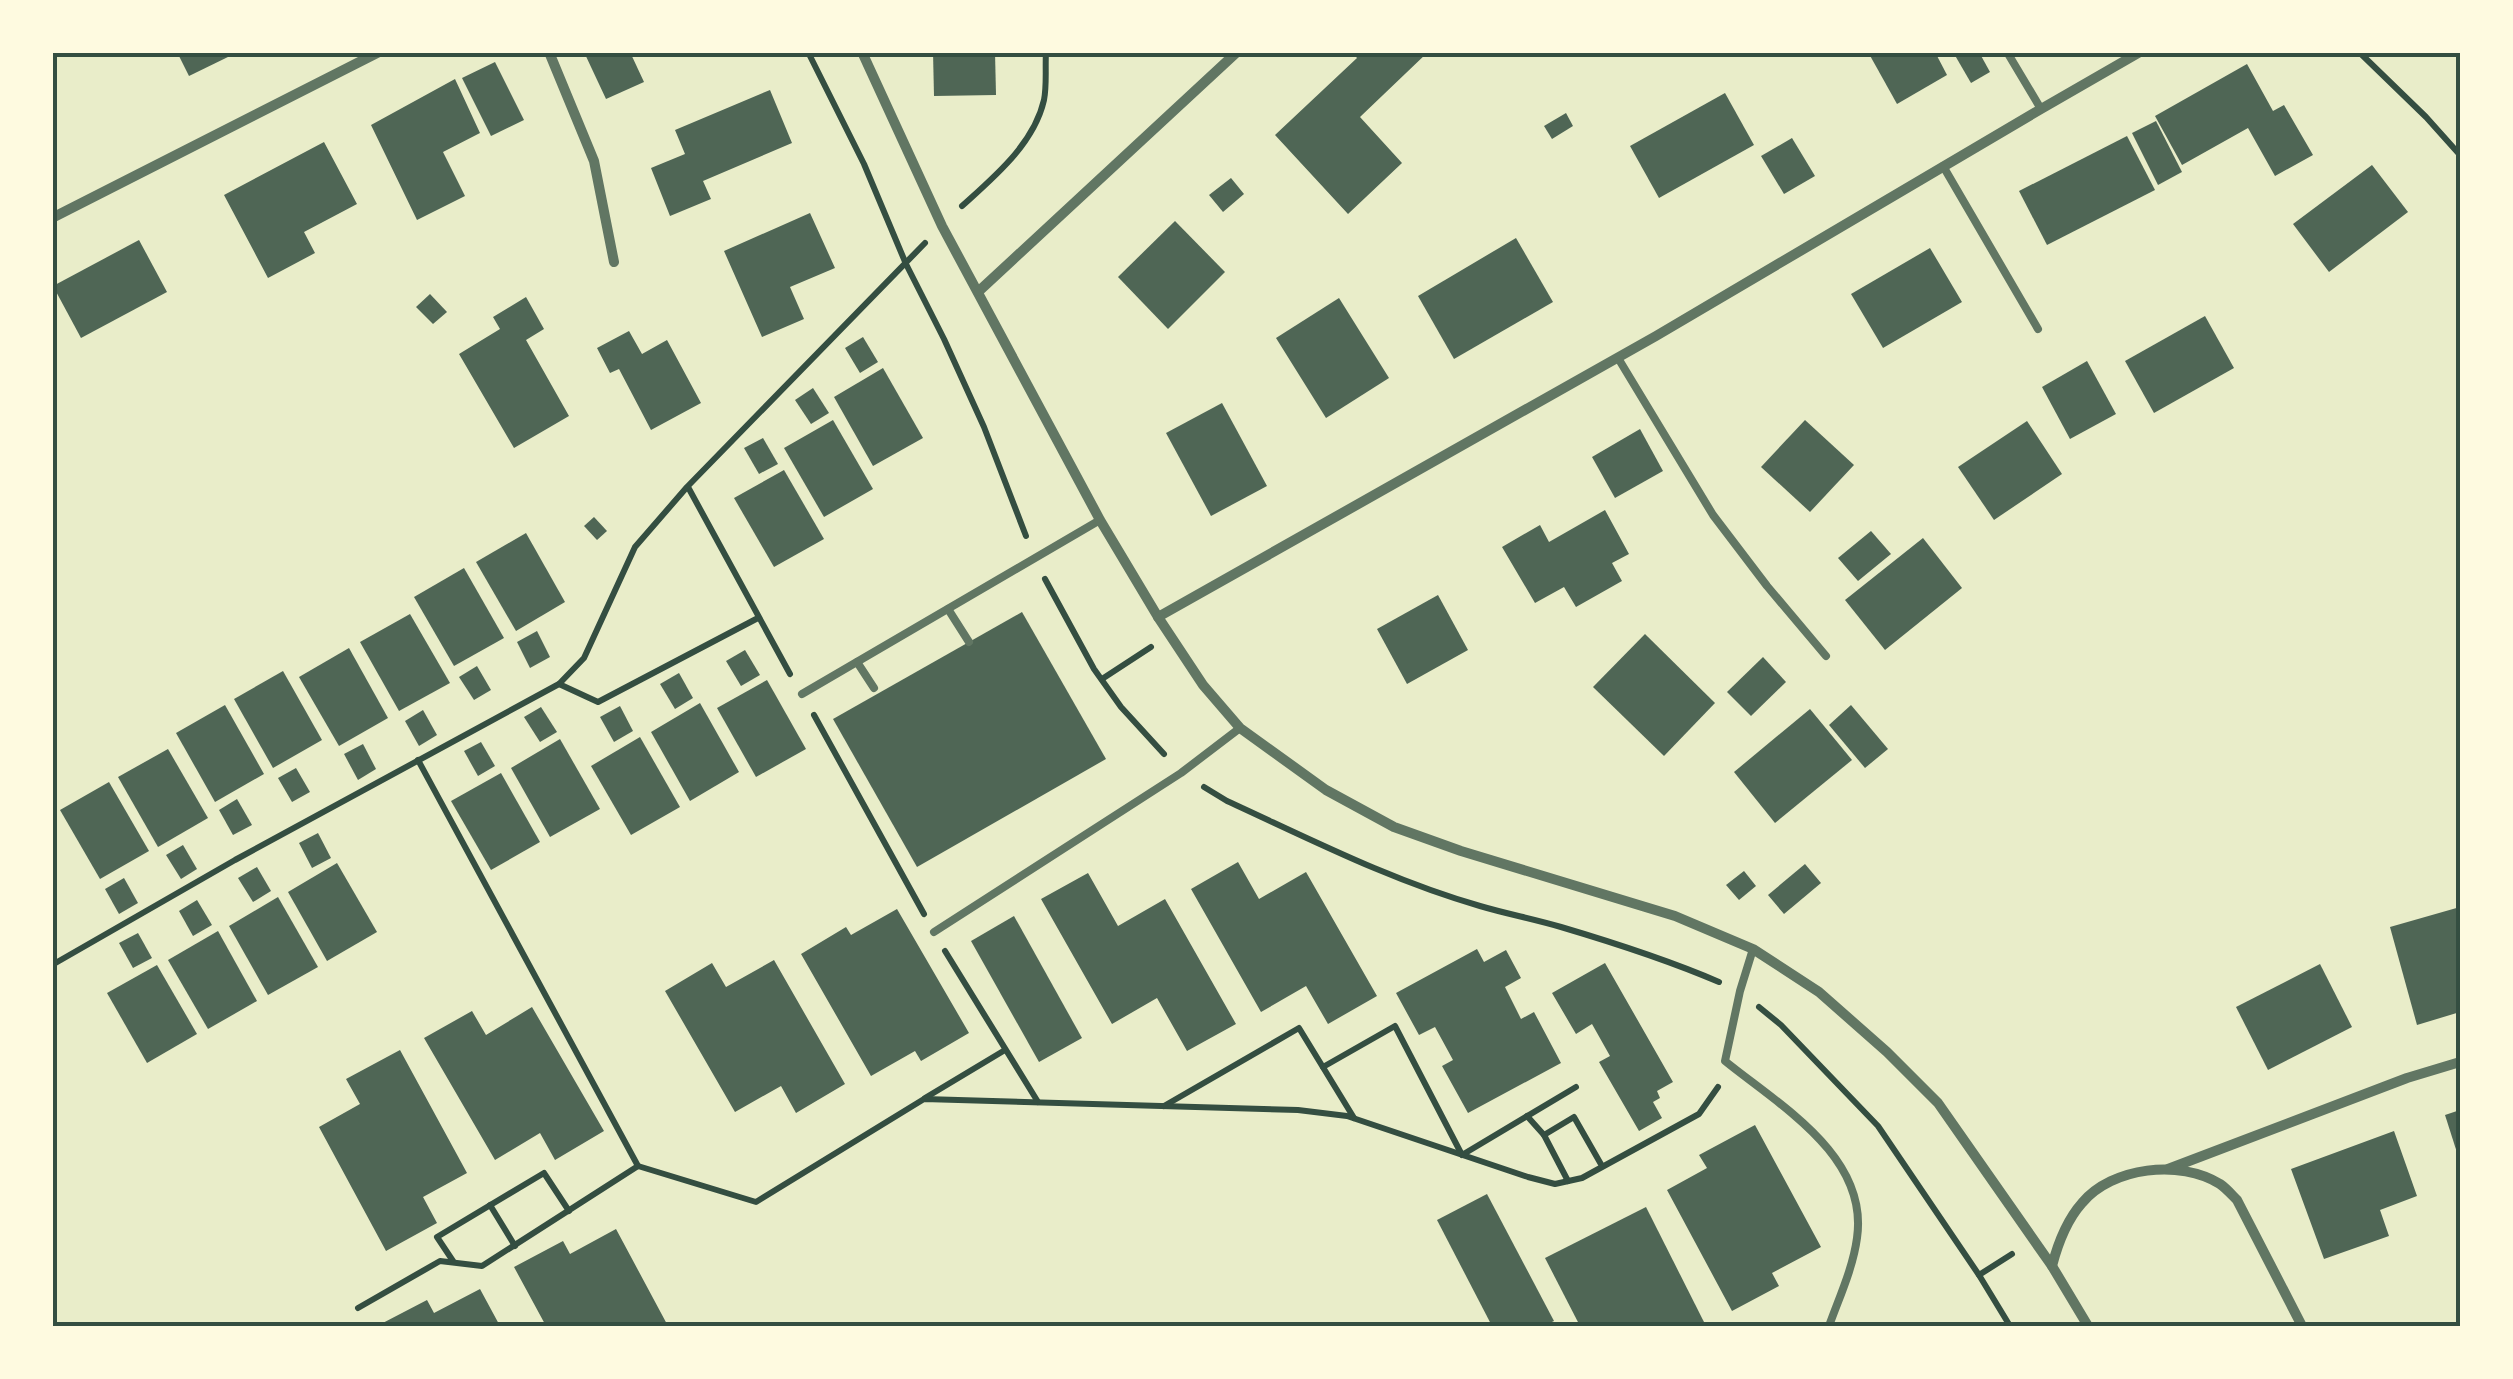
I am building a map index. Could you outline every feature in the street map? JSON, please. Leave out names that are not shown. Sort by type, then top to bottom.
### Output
[{"type":"street","points":[[52,218],[380,52]]},
{"type":"street","points":[[548,52],[594,161],[614,262]]},
{"type":"street","points":[[862,52],[942,226],[1100,520],[1203,686],[1240,728],[1326,790],[1394,827],[1675,916],[1754,950],[1820,992],[1938,1103],[2052,1266],[2088,1326]]},
{"type":"street","points":[[978,291],[1237,52]]},
{"type":"street","points":[[1158,617],[1618,358],[2140,52]]},
{"type":"street","points":[[2167,1170],[2407,1078],[2460,1062]]},
{"type":"street","points":[[2052,1266],[2066,1225],[2084,1200],[2108,1183],[2137,1172],[2167,1170],[2201,1175],[2220,1184],[2237,1200],[2302,1326]]},
{"type":"lane","points":[[2007,52],[2041,109]]},
{"type":"lane","points":[[1943,166],[2038,329]]},
{"type":"lane","points":[[1618,358],[1713,515],[1766,586],[1826,656]]},
{"type":"lane","points":[[802,694],[1100,520]]},
{"type":"lane","points":[[948,609],[969,642]]},
{"type":"lane","points":[[858,662],[874,688]]},
{"type":"lane","points":[[934,932],[1182,772],[1240,728]]},
{"type":"lane","points":[[1754,950],[1724,1061],[1822,1140],[1852,1187],[1858,1236],[1829,1326]]},
{"type":"path","points":[[808,52],[864,164],[906,264],[984,427],[1034,560],[1120,707],[1182,772],[1227,801],[1402,880],[1643,952],[1740,991],[1781,1025],[1878,1126],[1980,1274],[2010,1326]]},
{"type":"path","points":[[53,964],[559,684],[584,658],[634,548],[688,487],[942,226],[994,178],[1035,126],[1044,98],[1046,52]]},
{"type":"path","points":[[2358,52],[2460,155]]},
{"type":"path","points":[[688,487],[934,932],[1038,1103]]},
{"type":"path","points":[[559,684],[598,702],[758,618]]},
{"type":"path","points":[[1102,679],[1170,635]]},
{"type":"path","points":[[418,760],[638,1166],[756,1202],[1005,1050]]},
{"type":"path","points":[[1323,1067],[1395,1026],[1462,1155]]},
{"type":"path","points":[[1163,1107],[1299,1028],[1354,1118]]},
{"type":"path","points":[[924,1099],[1298,1110],[1354,1118],[1555,1184],[1582,1178],[1699,1114],[1716,1092],[1724,1061]]},
{"type":"path","points":[[1462,1155],[1576,1087]]},
{"type":"path","points":[[1527,1116],[1544,1136],[1568,1181]]},
{"type":"path","points":[[1544,1136],[1574,1117],[1602,1166]]},
{"type":"path","points":[[358,1308],[440,1260],[482,1266],[638,1166]]},
{"type":"path","points":[[454,1262],[437,1237],[544,1173],[569,1211]]},
{"type":"path","points":[[490,1205],[515,1246]]},
{"type":"path","points":[[1980,1274],[2033,1239]]},
{"type":"building","points":[[177,52],[229,52],[230,56],[189,76]]},
{"type":"building","points":[[584,52],[630,52],[644,82],[606,99]]},
{"type":"building","points":[[933,52],[995,52],[996,95],[934,96]]},
{"type":"building","points":[[1352,52],[1428,52],[1360,117],[1402,163],[1348,214],[1275,135],[1357,58]]},
{"type":"building","points":[[1868,52],[1935,52],[1947,75],[1897,104]]},
{"type":"building","points":[[1953,52],[1979,52],[1990,72],[1971,83]]},
{"type":"building","points":[[495,62],[524,120],[491,136],[462,78]]},
{"type":"building","points":[[2247,64],[2273,111],[2284,105],[2313,155],[2275,176],[2248,128],[2182,165],[2155,116]]},
{"type":"building","points":[[455,79],[480,133],[443,152],[465,196],[417,220],[371,125]]},
{"type":"building","points":[[770,90],[792,143],[703,181],[711,199],[670,216],[651,168],[685,154],[675,130]]},
{"type":"building","points":[[1725,93],[1754,145],[1659,198],[1630,146]]},
{"type":"building","points":[[1566,113],[1573,126],[1552,139],[1544,126]]},
{"type":"building","points":[[2156,121],[2182,172],[2158,185],[2132,133]]},
{"type":"building","points":[[2127,136],[2155,190],[2047,245],[2019,191]]},
{"type":"building","points":[[1792,138],[1815,176],[1784,194],[1761,156]]},
{"type":"building","points":[[324,142],[357,204],[304,232],[315,253],[268,278],[224,195]]},
{"type":"building","points":[[2372,165],[2408,212],[2329,272],[2293,224]]},
{"type":"building","points":[[1231,178],[1244,194],[1223,212],[1209,195]]},
{"type":"building","points":[[810,213],[835,268],[790,287],[804,319],[762,337],[724,251]]},
{"type":"building","points":[[1175,221],[1225,272],[1168,329],[1118,277]]},
{"type":"building","points":[[1516,238],[1553,302],[1454,359],[1418,296]]},
{"type":"building","points":[[139,240],[167,292],[81,338],[53,286]]},
{"type":"building","points":[[1930,248],[1962,302],[1883,348],[1851,294]]},
{"type":"building","points":[[430,294],[447,312],[433,324],[416,307]]},
{"type":"building","points":[[526,297],[544,329],[526,340],[569,416],[514,448],[459,354],[500,329],[493,317]]},
{"type":"building","points":[[1339,298],[1389,378],[1326,418],[1276,338]]},
{"type":"building","points":[[2205,316],[2234,368],[2154,413],[2125,361]]},
{"type":"building","points":[[629,331],[642,354],[667,340],[701,403],[651,430],[619,369],[610,373],[597,348]]},
{"type":"building","points":[[863,337],[878,362],[860,373],[845,348]]},
{"type":"building","points":[[2087,361],[2116,414],[2070,439],[2042,387]]},
{"type":"building","points":[[883,368],[923,438],[873,466],[834,397]]},
{"type":"building","points":[[813,388],[829,413],[811,424],[795,400]]},
{"type":"building","points":[[1222,403],[1267,486],[1211,516],[1166,433]]},
{"type":"building","points":[[833,420],[873,489],[824,517],[784,448]]},
{"type":"building","points":[[1805,420],[1854,465],[1810,512],[1761,467]]},
{"type":"building","points":[[2027,421],[2062,474],[1994,520],[1958,467]]},
{"type":"building","points":[[1640,429],[1663,471],[1615,498],[1592,457]]},
{"type":"building","points":[[763,438],[778,464],[759,474],[744,448]]},
{"type":"building","points":[[784,470],[824,539],[774,567],[734,498]]},
{"type":"building","points":[[1605,510],[1629,554],[1612,563],[1622,581],[1576,607],[1564,587],[1535,603],[1502,547],[1540,525],[1549,542]]},
{"type":"building","points":[[594,517],[607,531],[597,540],[584,526]]},
{"type":"building","points":[[1871,531],[1891,554],[1858,581],[1838,558]]},
{"type":"building","points":[[526,533],[565,602],[516,631],[476,562]]},
{"type":"building","points":[[1923,538],[1962,588],[1885,650],[1845,600]]},
{"type":"building","points":[[464,568],[504,638],[454,666],[414,597]]},
{"type":"building","points":[[1438,595],[1468,650],[1407,684],[1377,629]]},
{"type":"building","points":[[1022,612],[1106,759],[917,867],[833,719]]},
{"type":"building","points":[[410,614],[450,683],[399,711],[360,642]]},
{"type":"building","points":[[537,631],[550,657],[530,668],[517,642]]},
{"type":"building","points":[[1645,634],[1715,703],[1664,756],[1593,687]]},
{"type":"building","points":[[349,648],[388,718],[339,746],[299,677]]},
{"type":"building","points":[[745,650],[760,675],[741,686],[726,661]]},
{"type":"building","points":[[1763,657],[1786,682],[1751,716],[1727,692]]},
{"type":"building","points":[[477,666],[491,690],[474,700],[459,677]]},
{"type":"building","points":[[283,671],[322,740],[273,768],[234,699]]},
{"type":"building","points":[[679,673],[693,698],[675,709],[660,684]]},
{"type":"building","points":[[767,680],[806,749],[756,777],[717,708]]},
{"type":"building","points":[[700,703],[739,772],[690,801],[651,732]]},
{"type":"building","points":[[225,705],[264,774],[215,802],[176,733]]},
{"type":"building","points":[[1851,705],[1888,749],[1865,768],[1829,725]]},
{"type":"building","points":[[620,706],[633,731],[614,742],[600,717]]},
{"type":"building","points":[[541,707],[557,732],[540,742],[524,717]]},
{"type":"building","points":[[1810,709],[1852,760],[1775,823],[1734,772]]},
{"type":"building","points":[[423,710],[437,735],[419,746],[405,721]]},
{"type":"building","points":[[640,737],[680,807],[631,835],[591,766]]},
{"type":"building","points":[[560,739],[600,809],[550,837],[511,768]]},
{"type":"building","points":[[481,742],[495,766],[478,776],[464,751]]},
{"type":"building","points":[[363,744],[376,769],[358,780],[344,754]]},
{"type":"building","points":[[168,749],[208,818],[158,847],[118,777]]},
{"type":"building","points":[[296,768],[310,792],[292,802],[278,778]]},
{"type":"building","points":[[501,773],[540,842],[491,870],[451,801]]},
{"type":"building","points":[[109,782],[149,851],[100,879],[60,810]]},
{"type":"building","points":[[237,799],[252,825],[233,835],[219,810]]},
{"type":"building","points":[[318,833],[331,858],[312,868],[299,843]]},
{"type":"building","points":[[183,845],[197,869],[181,879],[166,855]]},
{"type":"building","points":[[1238,862],[1259,899],[1306,872],[1377,996],[1328,1024],[1306,986],[1261,1012],[1191,889]]},
{"type":"building","points":[[337,863],[377,932],[327,961],[288,892]]},
{"type":"building","points":[[1805,864],[1821,883],[1784,914],[1768,895]]},
{"type":"building","points":[[257,867],[271,891],[253,902],[238,878]]},
{"type":"building","points":[[1744,871],[1756,886],[1739,900],[1726,885]]},
{"type":"building","points":[[1088,873],[1118,926],[1165,899],[1236,1024],[1187,1051],[1157,998],[1112,1024],[1041,899]]},
{"type":"building","points":[[124,878],[138,903],[119,914],[105,889]]},
{"type":"building","points":[[278,897],[318,967],[268,995],[229,926]]},
{"type":"building","points":[[197,900],[212,925],[193,936],[179,911]]},
{"type":"building","points":[[2460,907],[2460,1012],[2417,1025],[2390,927]]},
{"type":"building","points":[[897,909],[969,1033],[921,1061],[915,1051],[871,1076],[801,954],[846,927],[851,935]]},
{"type":"building","points":[[1014,916],[1082,1038],[1039,1062],[971,941]]},
{"type":"building","points":[[218,931],[257,1001],[208,1029],[168,960]]},
{"type":"building","points":[[138,933],[152,958],[133,968],[119,943]]},
{"type":"building","points":[[1477,949],[1484,962],[1506,950],[1521,978],[1505,987],[1521,1019],[1534,1012],[1561,1063],[1468,1113],[1442,1066],[1453,1060],[1435,1027],[1419,1035],[1396,993]]},
{"type":"building","points":[[774,960],[845,1084],[796,1113],[781,1086],[735,1112],[665,991],[712,963],[726,987]]},
{"type":"building","points":[[1605,963],[1673,1082],[1657,1091],[1660,1098],[1653,1102],[1662,1118],[1639,1131],[1599,1062],[1610,1056],[1592,1024],[1576,1034],[1552,993]]},
{"type":"building","points":[[2320,964],[2352,1027],[2268,1070],[2236,1007]]},
{"type":"building","points":[[157,965],[197,1034],[147,1063],[107,993]]},
{"type":"building","points":[[532,1007],[604,1131],[555,1160],[540,1133],[495,1160],[424,1038],[472,1011],[486,1035]]},
{"type":"building","points":[[400,1050],[467,1173],[423,1197],[437,1223],[386,1251],[319,1127],[360,1104],[346,1079]]},
{"type":"building","points":[[2460,1110],[2460,1162],[2445,1115]]},
{"type":"building","points":[[1755,1125],[1821,1247],[1772,1273],[1779,1286],[1732,1311],[1667,1190],[1707,1168],[1699,1155]]},
{"type":"building","points":[[2394,1131],[2417,1196],[2380,1210],[2389,1236],[2324,1259],[2291,1169]]},
{"type":"building","points":[[1487,1194],[1554,1321],[1543,1326],[1492,1326],[1437,1220]]},
{"type":"building","points":[[1646,1207],[1706,1326],[1580,1326],[1545,1258]]},
{"type":"building","points":[[616,1229],[668,1326],[546,1326],[514,1267],[563,1241],[570,1254]]},
{"type":"building","points":[[480,1289],[500,1326],[377,1326],[427,1300],[434,1313]]}]
